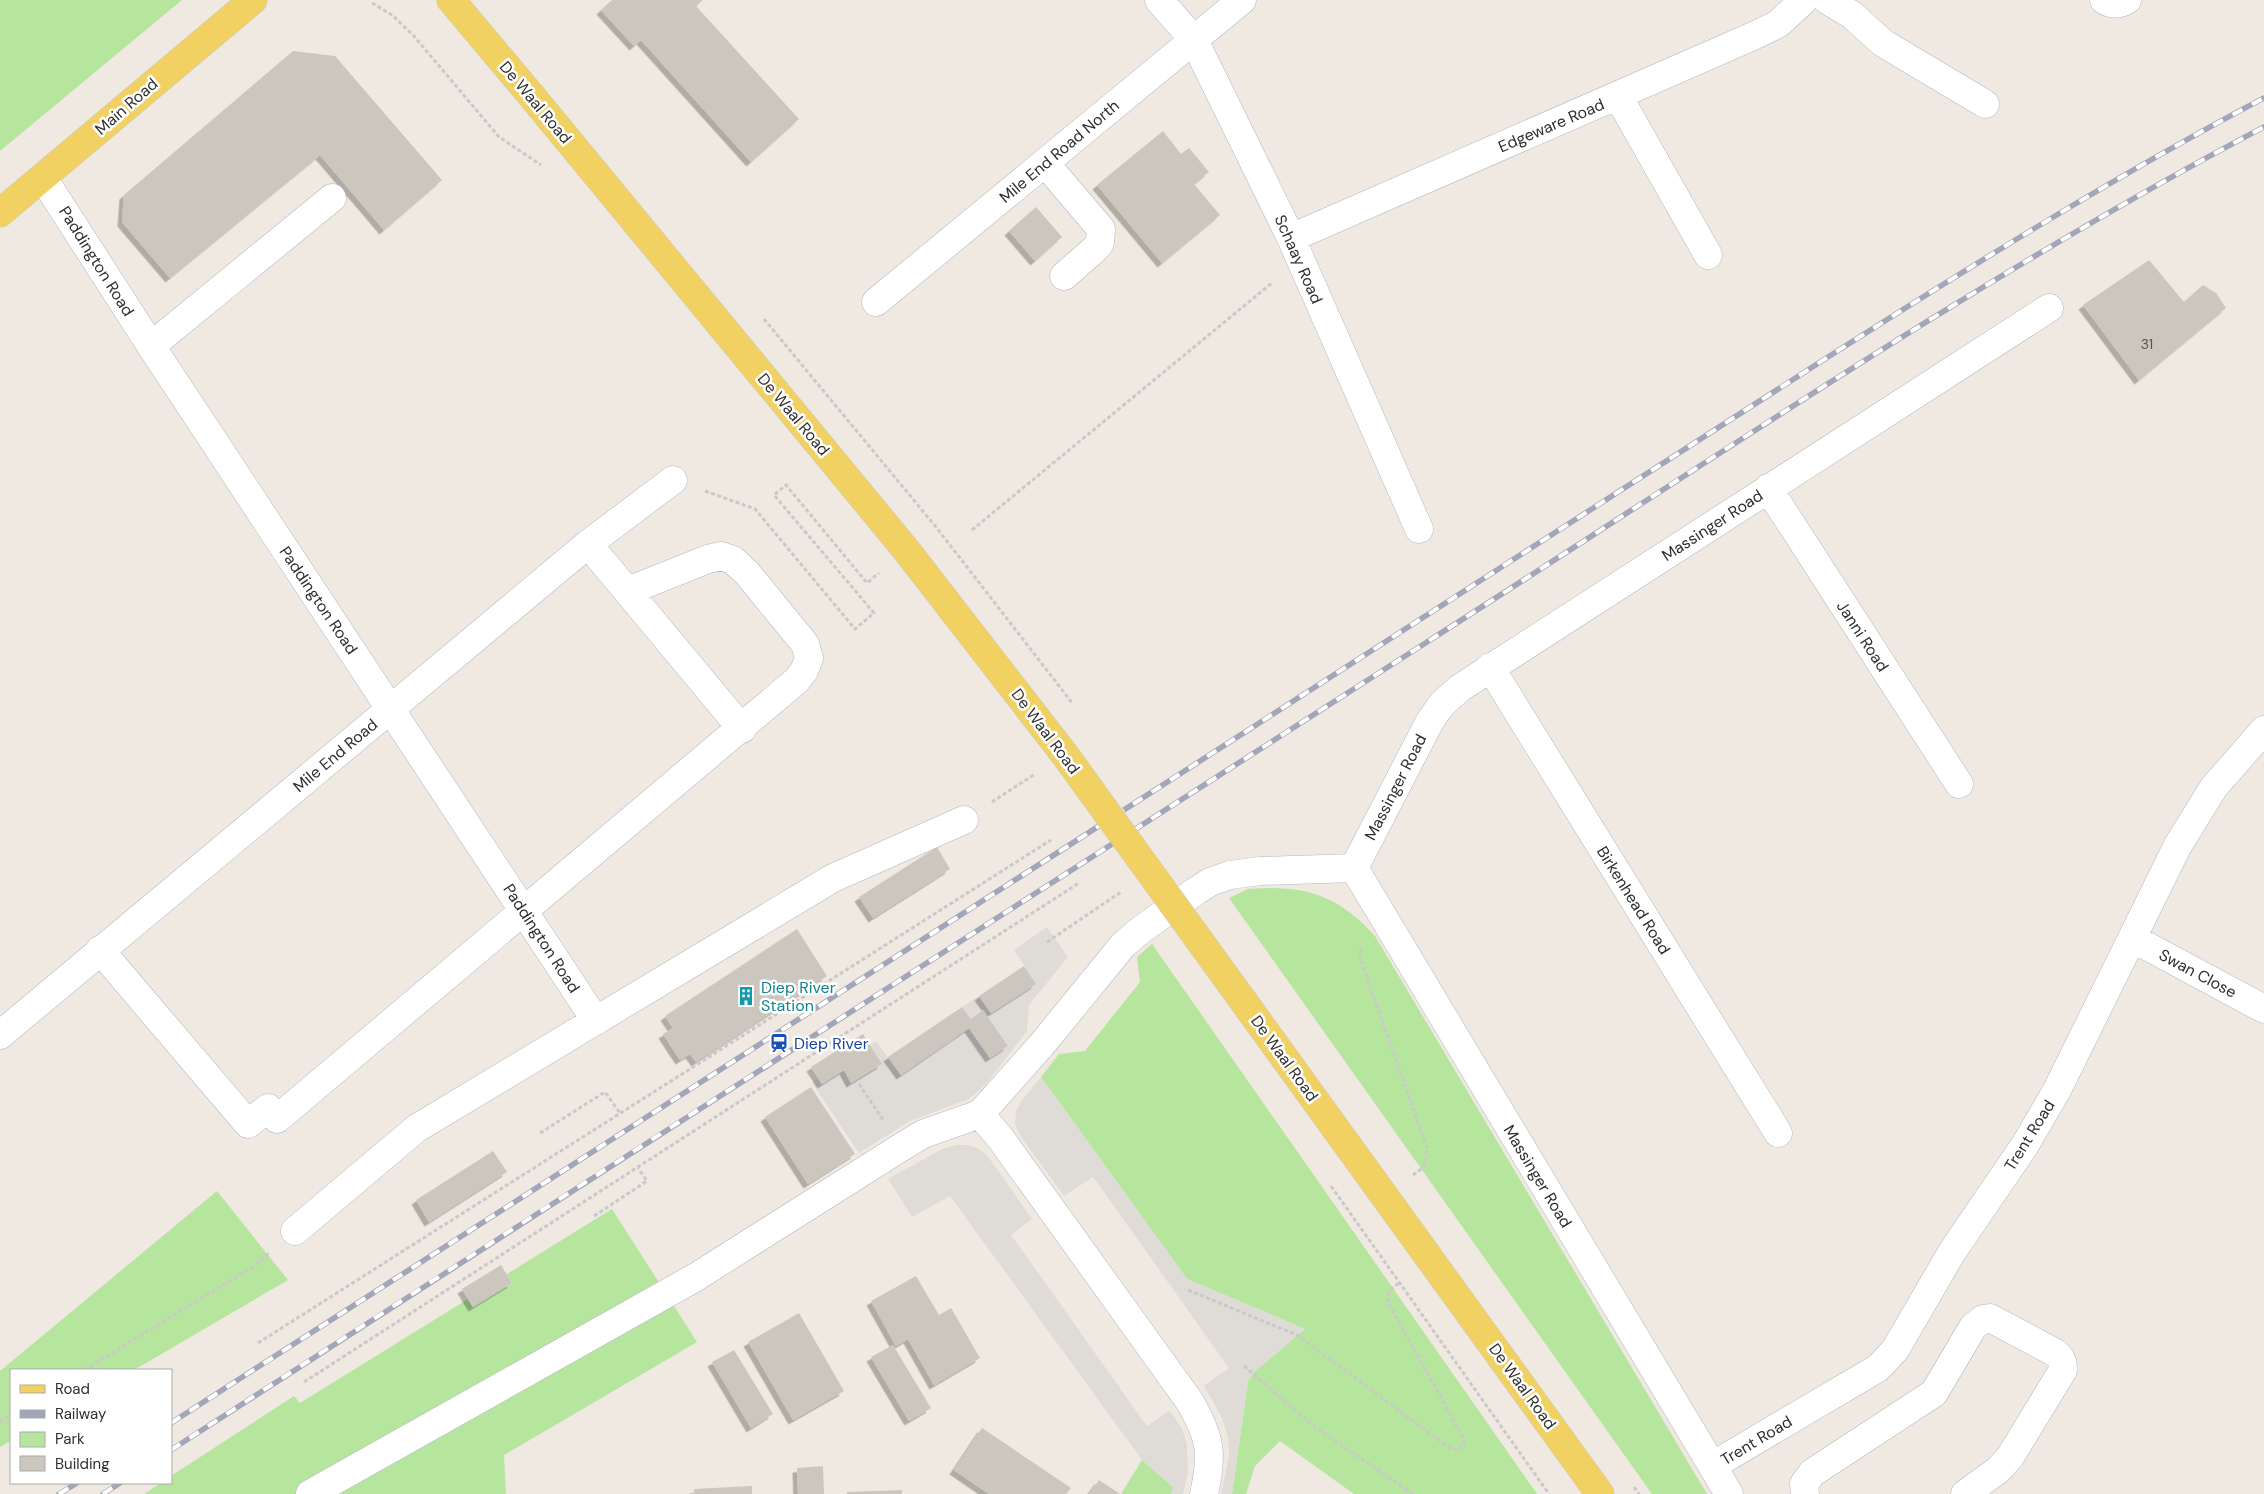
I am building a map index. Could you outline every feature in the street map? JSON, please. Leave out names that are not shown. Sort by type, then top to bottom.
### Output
[{"type":"main road","name":"Main Road","points":[[0,213],[253,0]]},
{"type":"main road","name":"De Waal Road","points":[[451,0],[907,551],[1065,755],[1600,1494]]},
{"type":"street","name":"Schaay Road","points":[[1160,0],[1194,40],[1296,248],[1419,529]]},
{"type":"street","name":"Mile End Road North","points":[[876,302],[1242,0]]},
{"type":"street","name":"Edgeware Road","points":[[1296,248],[1618,96],[1778,24],[1804,0]]},
{"type":"street","points":[[1827,0],[1856,8],[1883,43],[1985,104]]},
{"type":"street","points":[[2104,0],[2113,4],[2120,4],[2127,0]]},
{"type":"street","points":[[1618,96],[1708,255]]},
{"type":"street","points":[[1045,163],[1101,229],[1100,243],[1064,276]]},
{"type":"street","name":"Paddington Road","points":[[43,178],[151,346],[596,1021]]},
{"type":"street","points":[[151,346],[332,198]]},
{"type":"street","name":"Massinger Road","points":[[1729,1494],[1354,868],[1430,721],[1442,704],[1460,688],[2048,308]]},
{"type":"street","name":"Mile End Road","points":[[0,1034],[588,544],[673,480]]},
{"type":"street","name":"Janni Road","points":[[1768,488],[1959,784]]},
{"type":"street","points":[[588,544],[742,729]]},
{"type":"street","points":[[100,950],[248,1124],[268,1108],[277,1119],[523,910],[742,729],[796,681],[804,671],[809,658],[805,644],[747,573],[733,560],[721,556],[708,559],[628,592]]},
{"type":"street","name":"Birkenhead Road","points":[[1490,667],[1778,1133]]},
{"type":"street","name":"Trent Road","points":[[1712,1466],[1878,1368],[1888,1359],[1952,1252],[2025,1145],[2057,1090],[2178,845],[2214,788],[2264,730]]},
{"type":"street","points":[[295,1231],[417,1128],[833,878],[964,820]]},
{"type":"street","points":[[310,1494],[696,1277],[923,1134],[980,1114],[1044,1042],[1123,945],[1142,929],[1210,882],[1230,875],[1260,871],[1354,868]]},
{"type":"street","name":"Swan Close","points":[[2132,938],[2264,1009]]},
{"type":"street","points":[[980,1114],[1001,1139],[1190,1402],[1205,1428],[1210,1455],[1204,1494]]},
{"type":"street","points":[[1805,1494],[1804,1484],[1812,1473],[1934,1393],[1973,1327],[1983,1319],[1990,1318],[2060,1356],[2063,1370],[2010,1457],[1998,1470],[1965,1494]]},
{"type":"path","points":[[372,3],[392,15],[413,35],[499,137],[548,169]]},
{"type":"path","points":[[972,530],[1296,248]]},
{"type":"path","points":[[673,480],[755,509],[855,629],[874,613],[774,495],[786,485],[866,583],[879,573]]},
{"type":"path","points":[[873,565],[885,580]]},
{"type":"path","points":[[1029,766],[1040,782]]},
{"type":"path","points":[[964,820],[1035,774]]},
{"type":"path","points":[[258,1343],[1051,840]]},
{"type":"path","points":[[304,1382],[1079,883]]},
{"type":"path","points":[[1116,884],[1128,899]]},
{"type":"path","points":[[1047,942],[1122,892]]},
{"type":"path","points":[[1387,923],[1362,940],[1360,958],[1427,1148],[1424,1167],[1413,1175]]},
{"type":"path","points":[[859,1084],[884,1121]]},
{"type":"path","points":[[540,1133],[605,1092],[620,1113]]},
{"type":"path","points":[[594,1216],[647,1181],[638,1168]]},
{"type":"path","points":[[1330,1185],[1549,1494]]},
{"type":"path","points":[[86,1369],[254,1266],[295,1231]]},
{"type":"path","points":[[1188,1290],[1297,1335],[1451,1449],[1458,1450],[1464,1445],[1464,1439],[1387,1301],[1389,1291],[1399,1283]]},
{"type":"path","points":[[1244,1366],[1315,1427],[1413,1494]]},
{"type":"green space","points":[[0,0],[182,0],[0,151]]},
{"type":"green space","points":[[1268,888],[1300,891],[1328,899],[1352,914],[1375,936],[1707,1494],[1652,1494],[1229,898],[1248,889]]},
{"type":"green space","points":[[1152,944],[1537,1494],[1354,1494],[1280,1441],[1255,1466],[1246,1494],[1232,1494],[1248,1381],[1254,1372],[1305,1329],[1187,1279],[1041,1077],[1059,1054],[1085,1051],[1140,982],[1137,957]]},
{"type":"green space","points":[[217,1191],[288,1280],[136,1369],[10,1369],[10,1442],[0,1447],[0,1371]]},
{"type":"green space","points":[[612,1209],[697,1342],[504,1455],[506,1494],[144,1494],[159,1484],[172,1484],[172,1475],[294,1396],[300,1403],[468,1299],[473,1307],[512,1283],[507,1274]]},
{"type":"green space","points":[[1142,1460],[1173,1487],[1171,1494],[1121,1494]]},
{"type":"shaded area","points":[[1047,927],[1068,957],[1029,1005],[1027,1031],[986,1084],[969,1099],[910,1121],[859,1153],[812,1083],[819,1078],[822,1084],[844,1070],[851,1082],[882,1064],[870,1045],[876,1041],[901,1075],[969,1028],[990,1058],[1008,1046],[983,1010],[971,1019],[962,1007],[979,996],[992,1013],[1036,984],[1014,950]]},
{"type":"shaded area","points":[[1041,1077],[1187,1279],[1305,1329],[1254,1372],[1248,1381],[1232,1494],[1221,1494],[1229,1456],[1228,1437],[1222,1418],[1204,1386],[1229,1368],[1093,1177],[1064,1196],[1021,1137],[1015,1124],[1016,1111],[1022,1100]]},
{"type":"shaded area","points":[[956,1145],[967,1145],[977,1148],[987,1155],[1032,1219],[1011,1235],[1147,1426],[1169,1411],[1173,1415],[1182,1429],[1187,1444],[1188,1473],[1183,1494],[1171,1494],[1173,1487],[1142,1460],[950,1196],[912,1217],[888,1179],[942,1149]]},
{"type":"building","points":[[612,0],[703,0],[696,6],[799,119],[751,162],[641,40],[634,46],[601,10]]},
{"type":"building","points":[[293,51],[335,56],[442,180],[384,230],[320,155],[170,278],[122,222],[124,195]]},
{"type":"building","points":[[1163,131],[1181,154],[1189,148],[1209,172],[1194,184],[1220,215],[1162,263],[1097,185]]},
{"type":"building","points":[[1036,207],[1062,237],[1035,261],[1009,231]]},
{"type":"building","points":[[2149,260],[2184,302],[2203,285],[2216,293],[2226,308],[2139,380],[2083,305]]},
{"type":"building","points":[[937,847],[950,869],[873,918],[859,897]]},
{"type":"building","name":"Diep River Station","points":[[797,929],[827,976],[696,1062],[690,1054],[680,1060],[663,1034],[673,1028],[665,1016]]},
{"type":"building","points":[[1024,966],[1036,984],[991,1013],[979,996]]},
{"type":"building","points":[[962,1007],[971,1019],[983,1010],[1008,1046],[990,1058],[969,1028],[901,1075],[888,1057]]},
{"type":"building","points":[[863,1034],[882,1064],[851,1083],[844,1070],[822,1084],[811,1067]]},
{"type":"building","points":[[811,1087],[855,1154],[808,1184],[765,1117]]},
{"type":"building","points":[[493,1151],[507,1172],[429,1222],[416,1200]]},
{"type":"building","points":[[501,1265],[512,1283],[473,1307],[462,1289]]},
{"type":"building","points":[[916,1276],[939,1315],[951,1308],[980,1358],[934,1385],[908,1339],[896,1346],[871,1301]]},
{"type":"building","points":[[799,1313],[844,1391],[793,1420],[748,1342]]},
{"type":"building","points":[[893,1345],[931,1408],[909,1421],[871,1357]]},
{"type":"building","points":[[734,1350],[773,1414],[751,1428],[712,1362]]},
{"type":"building","points":[[982,1428],[1071,1488],[1066,1494],[989,1494],[954,1470]]},
{"type":"building","points":[[823,1466],[824,1494],[798,1494],[797,1468]]},
{"type":"building","points":[[1099,1480],[1120,1494],[1089,1494]]},
{"type":"building","points":[[752,1486],[752,1494],[694,1494],[694,1489]]},
{"type":"building","points":[[902,1490],[902,1494],[847,1494],[847,1492]]},
{"type":"railway","points":[[172,1422],[1828,357],[1989,256],[2098,191],[2264,98]]},
{"type":"railway","points":[[172,1449],[1840,376],[2050,247],[2264,127]]},
{"type":"railway","points":[[59,1494],[75,1484]]},
{"type":"railway","points":[[103,1494],[118,1484]]},
{"type":"place","name":"Diep River Station","points":[[746,996]]},
{"type":"place","name":"Diep River","points":[[779,1043]]}]
